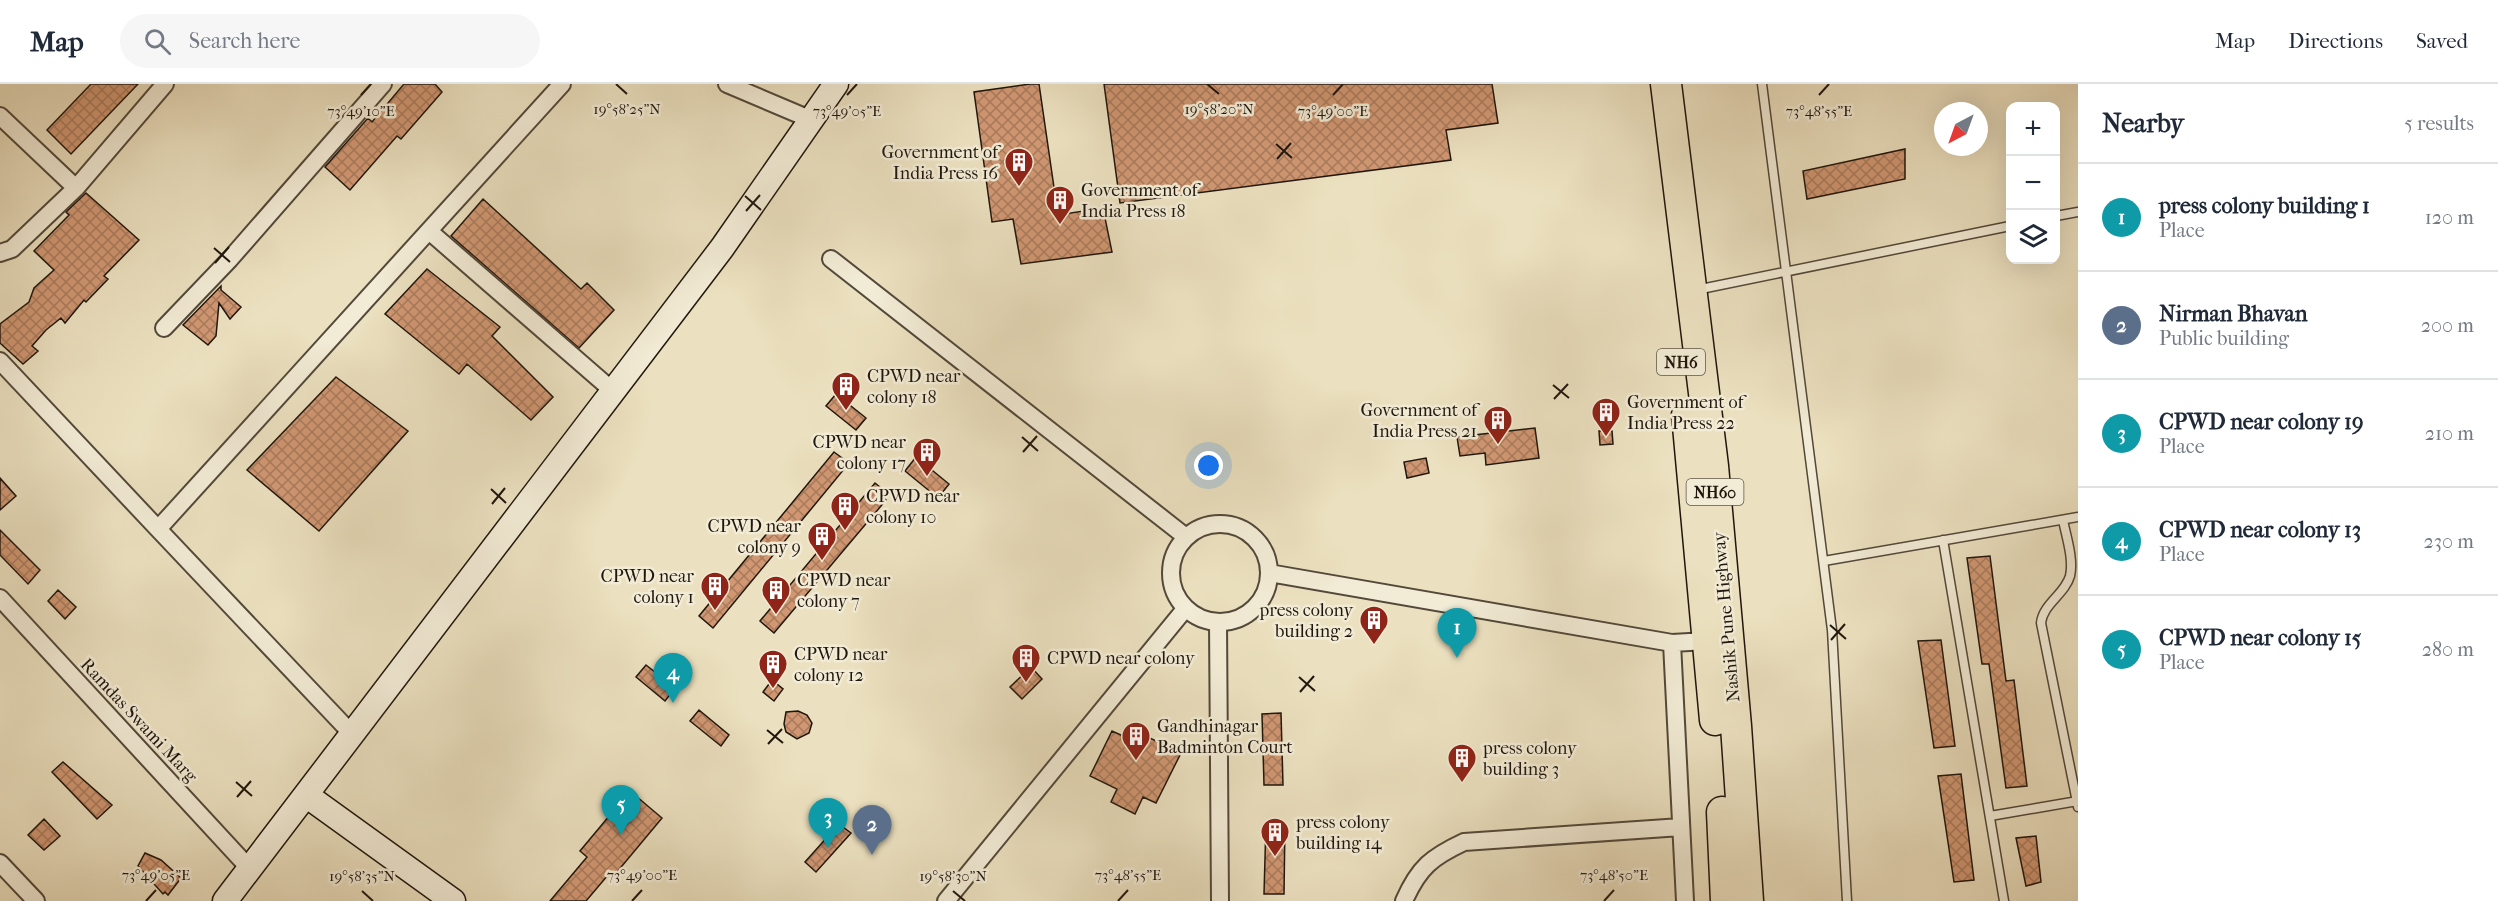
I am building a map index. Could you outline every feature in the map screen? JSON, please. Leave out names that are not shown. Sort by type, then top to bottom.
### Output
[{"type":"highway","name":"Nashik Pune Highway","points":[[1649,84],[1687,409],[1720,771],[1726,901]]},
{"type":"highway","name":"Nashik Pune Highway","points":[[1666,84],[1693,291],[1716,501],[1736,726],[1748,901]]},
{"type":"main road","points":[[225,901],[722,248],[836,84]]},
{"type":"main road","points":[[306,795],[453,901]]},
{"type":"street","points":[[0,253],[12,249],[76,188],[165,84]]},
{"type":"street","points":[[164,328],[230,259],[383,84]]},
{"type":"street","points":[[158,529],[562,84]]},
{"type":"street","points":[[727,84],[812,120]]},
{"type":"street","points":[[0,116],[76,188]]},
{"type":"street","points":[[429,231],[613,391]]},
{"type":"street","points":[[831,259],[1186,537]]},
{"type":"street","points":[[0,362],[352,734]]},
{"type":"street","points":[[1212,524],[1237,526],[1257,541],[1266,554],[1269,573],[1266,591],[1257,606],[1247,615],[1227,622],[1218,622],[1208,621],[1185,609],[1174,594],[1170,579],[1172,558],[1186,537],[1197,529],[1212,524]]},
{"type":"street","points":[[1269,573],[1672,643],[1707,641]]},
{"type":"street","name":"Ramdas Swami Marg","points":[[0,598],[250,869]]},
{"type":"street","points":[[946,901],[1185,609]]},
{"type":"street","points":[[1218,622],[1220,901]]},
{"type":"street","points":[[1672,643],[1685,901]]},
{"type":"street","points":[[1404,901],[1422,868],[1437,855],[1464,842],[1681,827]]},
{"type":"street","points":[[0,863],[36,901]]},
{"type":"lane","points":[[1762,84],[1832,630],[1847,901]]},
{"type":"lane","points":[[2060,215],[2078,212]]},
{"type":"lane","points":[[1693,291],[2006,227]]},
{"type":"lane","points":[[1824,561],[2078,517]]},
{"type":"lane","points":[[1990,816],[2078,803],[2041,623],[2042,615],[2070,575],[2063,520]]},
{"type":"lane","points":[[1943,540],[2004,901]]},
{"type":"building","points":[[91,84],[138,84],[71,154],[47,130]]},
{"type":"building","points":[[404,84],[435,84],[442,92],[401,139],[397,136],[350,190],[325,167],[368,118],[372,122]]},
{"type":"building","points":[[1039,84],[1058,215],[1103,208],[1112,252],[1021,264],[1013,219],[992,222],[974,92]]},
{"type":"building","points":[[1104,84],[1492,84],[1498,123],[1446,130],[1451,160],[1120,203]]},
{"type":"building","points":[[1905,149],[1905,179],[1807,199],[1803,171]]},
{"type":"building","points":[[86,193],[139,240],[104,276],[108,279],[86,302],[84,300],[65,323],[61,318],[46,330],[32,346],[38,351],[23,364],[0,343],[0,324],[29,302],[34,288],[54,270],[34,251],[69,215],[66,212]]},
{"type":"building","points":[[483,199],[581,289],[587,283],[614,310],[579,348],[451,236]]},
{"type":"building","points":[[427,269],[500,327],[492,336],[553,397],[531,420],[467,364],[459,374],[385,314]]},
{"type":"building","points":[[221,286],[221,290],[241,307],[230,319],[219,303],[216,336],[208,345],[183,325]]},
{"type":"building","points":[[336,377],[408,431],[319,531],[247,470]]},
{"type":"building","name":"CPWD near colony 18","points":[[836,394],[866,418],[856,430],[826,406]]},
{"type":"building","name":"Government of India Press 21","points":[[1535,428],[1539,458],[1486,465],[1485,453],[1460,456],[1457,437]]},
{"type":"building","name":"Government of India Press 22","points":[[1599,431],[1612,431],[1613,444],[1600,445]]},
{"type":"building","points":[[834,452],[846,461],[842,466],[845,468],[713,628],[699,616]]},
{"type":"building","name":"CPWD near colony 17","points":[[916,457],[949,484],[938,498],[905,471]]},
{"type":"building","points":[[1426,458],[1429,473],[1407,478],[1404,462]]},
{"type":"building","points":[[0,478],[16,496],[0,510]]},
{"type":"building","points":[[875,483],[887,493],[884,498],[886,500],[774,633],[760,621]]},
{"type":"building","points":[[0,530],[40,570],[28,584],[0,555]]},
{"type":"building","points":[[1990,556],[2006,681],[2014,680],[2027,786],[2006,788],[1989,664],[1982,664],[1967,558]]},
{"type":"building","points":[[58,590],[76,607],[65,619],[48,601]]},
{"type":"building","points":[[1941,640],[1955,746],[1934,748],[1918,641]]},
{"type":"building","points":[[646,665],[675,688],[665,701],[636,677]]},
{"type":"building","name":"CPWD near colony","points":[[1031,667],[1042,679],[1022,699],[1010,687]]},
{"type":"building","name":"CPWD near colony 12","points":[[772,680],[783,689],[774,701],[763,692]]},
{"type":"building","points":[[699,710],[729,735],[721,746],[690,721]]},
{"type":"building","points":[[798,711],[807,715],[812,723],[809,733],[797,739],[786,732],[784,724],[786,712]]},
{"type":"building","points":[[1281,713],[1283,785],[1264,785],[1262,714]]},
{"type":"building","name":"Gandhinagar Badminton Court","points":[[1127,727],[1181,753],[1156,803],[1143,797],[1135,814],[1111,802],[1117,789],[1090,776],[1112,731],[1123,736]]},
{"type":"building","points":[[63,762],[112,805],[97,819],[52,772]]},
{"type":"building","points":[[1961,774],[1974,880],[1954,882],[1938,776]]},
{"type":"building","points":[[630,791],[662,818],[612,878],[608,875],[586,901],[550,901],[587,857],[580,851]]},
{"type":"building","points":[[44,819],[60,836],[44,850],[28,835]]},
{"type":"building","name":"press colony building 14","points":[[1266,822],[1285,823],[1284,894],[1264,894]]},
{"type":"building","points":[[839,824],[851,833],[816,872],[805,862]]},
{"type":"building","points":[[2036,836],[2041,882],[2026,886],[2016,838]]},
{"type":"building","points":[[145,853],[161,860],[181,878],[168,895],[165,892],[163,894],[138,866]]},
{"type":"place","name":"Government of India Press 16","points":[[1019,188]]},
{"type":"place","name":"Government of India Press 18","points":[[1060,226]]},
{"type":"place","name":"CPWD near colony 18","points":[[846,412]]},
{"type":"place","name":"Government of India Press 22","points":[[1606,438]]},
{"type":"place","name":"Government of India Press 21","points":[[1498,446]]},
{"type":"place","name":"CPWD near colony 17","points":[[927,478]]},
{"type":"place","name":"CPWD near colony 10","points":[[845,532]]},
{"type":"place","name":"CPWD near colony 9","points":[[822,562]]},
{"type":"place","name":"CPWD near colony 1","points":[[715,612]]},
{"type":"place","name":"CPWD near colony 7","points":[[776,616]]},
{"type":"place","name":"press colony building 2","points":[[1374,646]]},
{"type":"place","name":"press colony building 1","points":[[1457,658]]},
{"type":"place","name":"CPWD near colony","points":[[1026,684]]},
{"type":"place","name":"CPWD near colony 12","points":[[773,690]]},
{"type":"place","name":"CPWD near colony 13","points":[[673,703]]},
{"type":"place","name":"Gandhinagar Badminton Court","points":[[1136,762]]},
{"type":"place","name":"press colony building 3","points":[[1462,784]]},
{"type":"place","name":"CPWD near colony 15","points":[[621,835]]},
{"type":"place","name":"CPWD near colony 19","points":[[828,848]]},
{"type":"place","name":"Nirman Bhavan","points":[[872,855]]},
{"type":"place","name":"press colony building 14","points":[[1275,858]]}]
